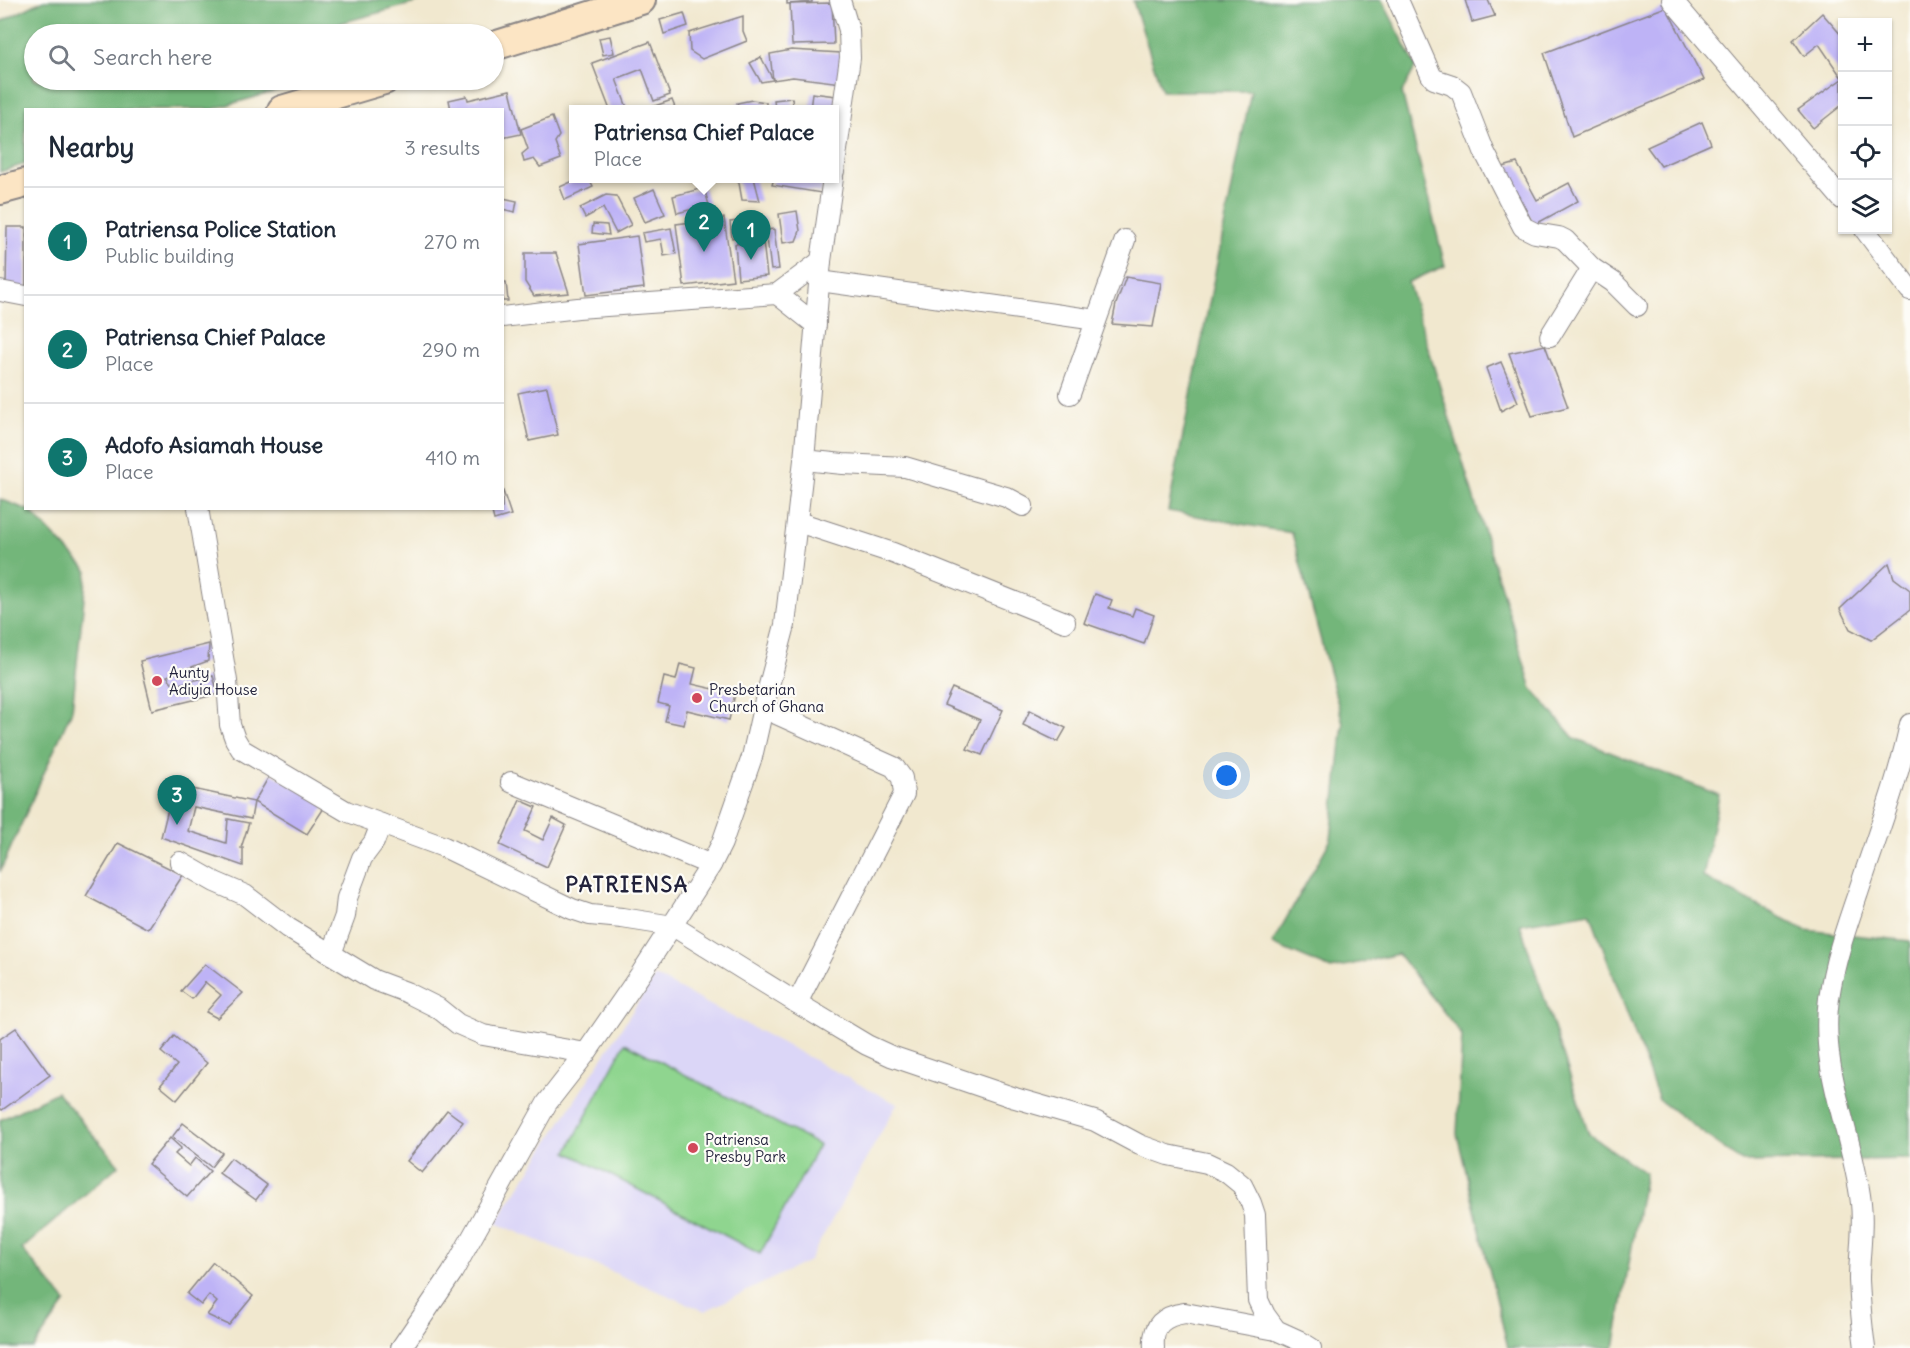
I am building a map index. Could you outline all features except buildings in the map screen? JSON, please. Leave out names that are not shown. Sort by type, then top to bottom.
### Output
[{"type":"main road","points":[[504,43],[641,0]]},
{"type":"main road","points":[[289,108],[350,90]]},
{"type":"main road","points":[[0,190],[24,184]]},
{"type":"street","points":[[839,136],[850,58],[849,30],[840,0]]},
{"type":"street","points":[[1398,0],[1431,75],[1434,79],[1452,85],[1461,92],[1484,151],[1523,227],[1535,233],[1565,240],[1592,268],[1613,282],[1636,306]]},
{"type":"street","points":[[1672,0],[1838,194]]},
{"type":"street","points":[[401,1348],[452,1274],[547,1103],[586,1053],[673,926],[722,843],[752,757],[785,625],[798,522],[821,261],[832,183]]},
{"type":"street","points":[[1868,234],[1910,290]]},
{"type":"street","points":[[1070,394],[1125,240]]},
{"type":"street","points":[[504,317],[578,308],[777,294],[821,261]]},
{"type":"street","points":[[1550,336],[1592,268]]},
{"type":"street","points":[[820,281],[1096,320]]},
{"type":"street","points":[[0,291],[24,296]]},
{"type":"street","points":[[777,294],[816,325]]},
{"type":"street","points":[[804,460],[905,467],[1006,497],[1023,506]]},
{"type":"street","points":[[198,510],[227,681],[230,725],[242,749],[346,811],[444,847],[572,909],[591,915],[673,926],[867,1045],[891,1056],[1015,1098],[1095,1121],[1140,1145],[1168,1155],[1207,1163],[1226,1172],[1242,1185],[1255,1215],[1258,1300],[1276,1330]]},
{"type":"street","points":[[798,522],[893,553],[1065,622]]},
{"type":"street","points":[[763,708],[894,767],[902,778],[904,794],[797,1003]]},
{"type":"street","points":[[1865,1348],[1859,1280],[1861,1203],[1831,1071],[1827,1015],[1841,942],[1893,788],[1910,724]]},
{"type":"street","points":[[511,782],[711,865]]},
{"type":"street","points":[[331,954],[345,916],[347,898],[362,858],[374,842],[381,824]]},
{"type":"street","points":[[180,862],[215,882],[245,894],[288,928],[374,980],[406,992],[438,1008],[458,1024],[483,1035],[586,1053]]},
{"type":"street","points":[[1154,1348],[1153,1338],[1157,1327],[1164,1319],[1173,1314],[1185,1313],[1276,1330],[1311,1348]]},
{"type":"shaded area","points":[[655,976],[897,1104],[809,1261],[705,1311],[496,1223]]},
{"type":"green space","points":[[44,0],[426,0],[337,24],[24,24],[24,90],[280,90],[217,108],[24,108],[24,164],[0,172],[0,22]]},
{"type":"green space","points":[[1382,0],[1416,66],[1402,92],[1445,266],[1408,282],[1532,689],[1574,738],[1719,795],[1703,877],[1805,930],[1910,941],[1910,1159],[1742,1162],[1659,1100],[1590,912],[1520,924],[1589,1134],[1645,1173],[1614,1348],[1508,1348],[1457,1134],[1462,1035],[1398,954],[1331,969],[1272,944],[1331,839],[1343,723],[1292,533],[1168,511],[1251,91],[1162,91],[1133,1]]},
{"type":"green space","points":[[0,499],[30,511],[87,570],[72,710],[0,872]]},
{"type":"green space","name":"Patriensa Presby Park","points":[[625,1043],[819,1145],[760,1254],[567,1152]]},
{"type":"green space","points":[[57,1092],[119,1165],[22,1249],[66,1302],[33,1348],[0,1348],[0,1120]]},
{"type":"place","name":"Patriensa Chief Palace","points":[[704,252]]},
{"type":"place","name":"Patriensa Police Station","points":[[751,260]]},
{"type":"place","name":"Aunty Adiyia House","points":[[157,681]]},
{"type":"place","name":"Presbetarian Church of Ghana","points":[[697,698]]},
{"type":"place","name":"Adofo Asiamah House","points":[[177,825]]},
{"type":"place","name":"Patriensa Presby Park","points":[[693,1148]]},
{"type":"district","name":"PATRIENSA","points":[[627,884]]}]
